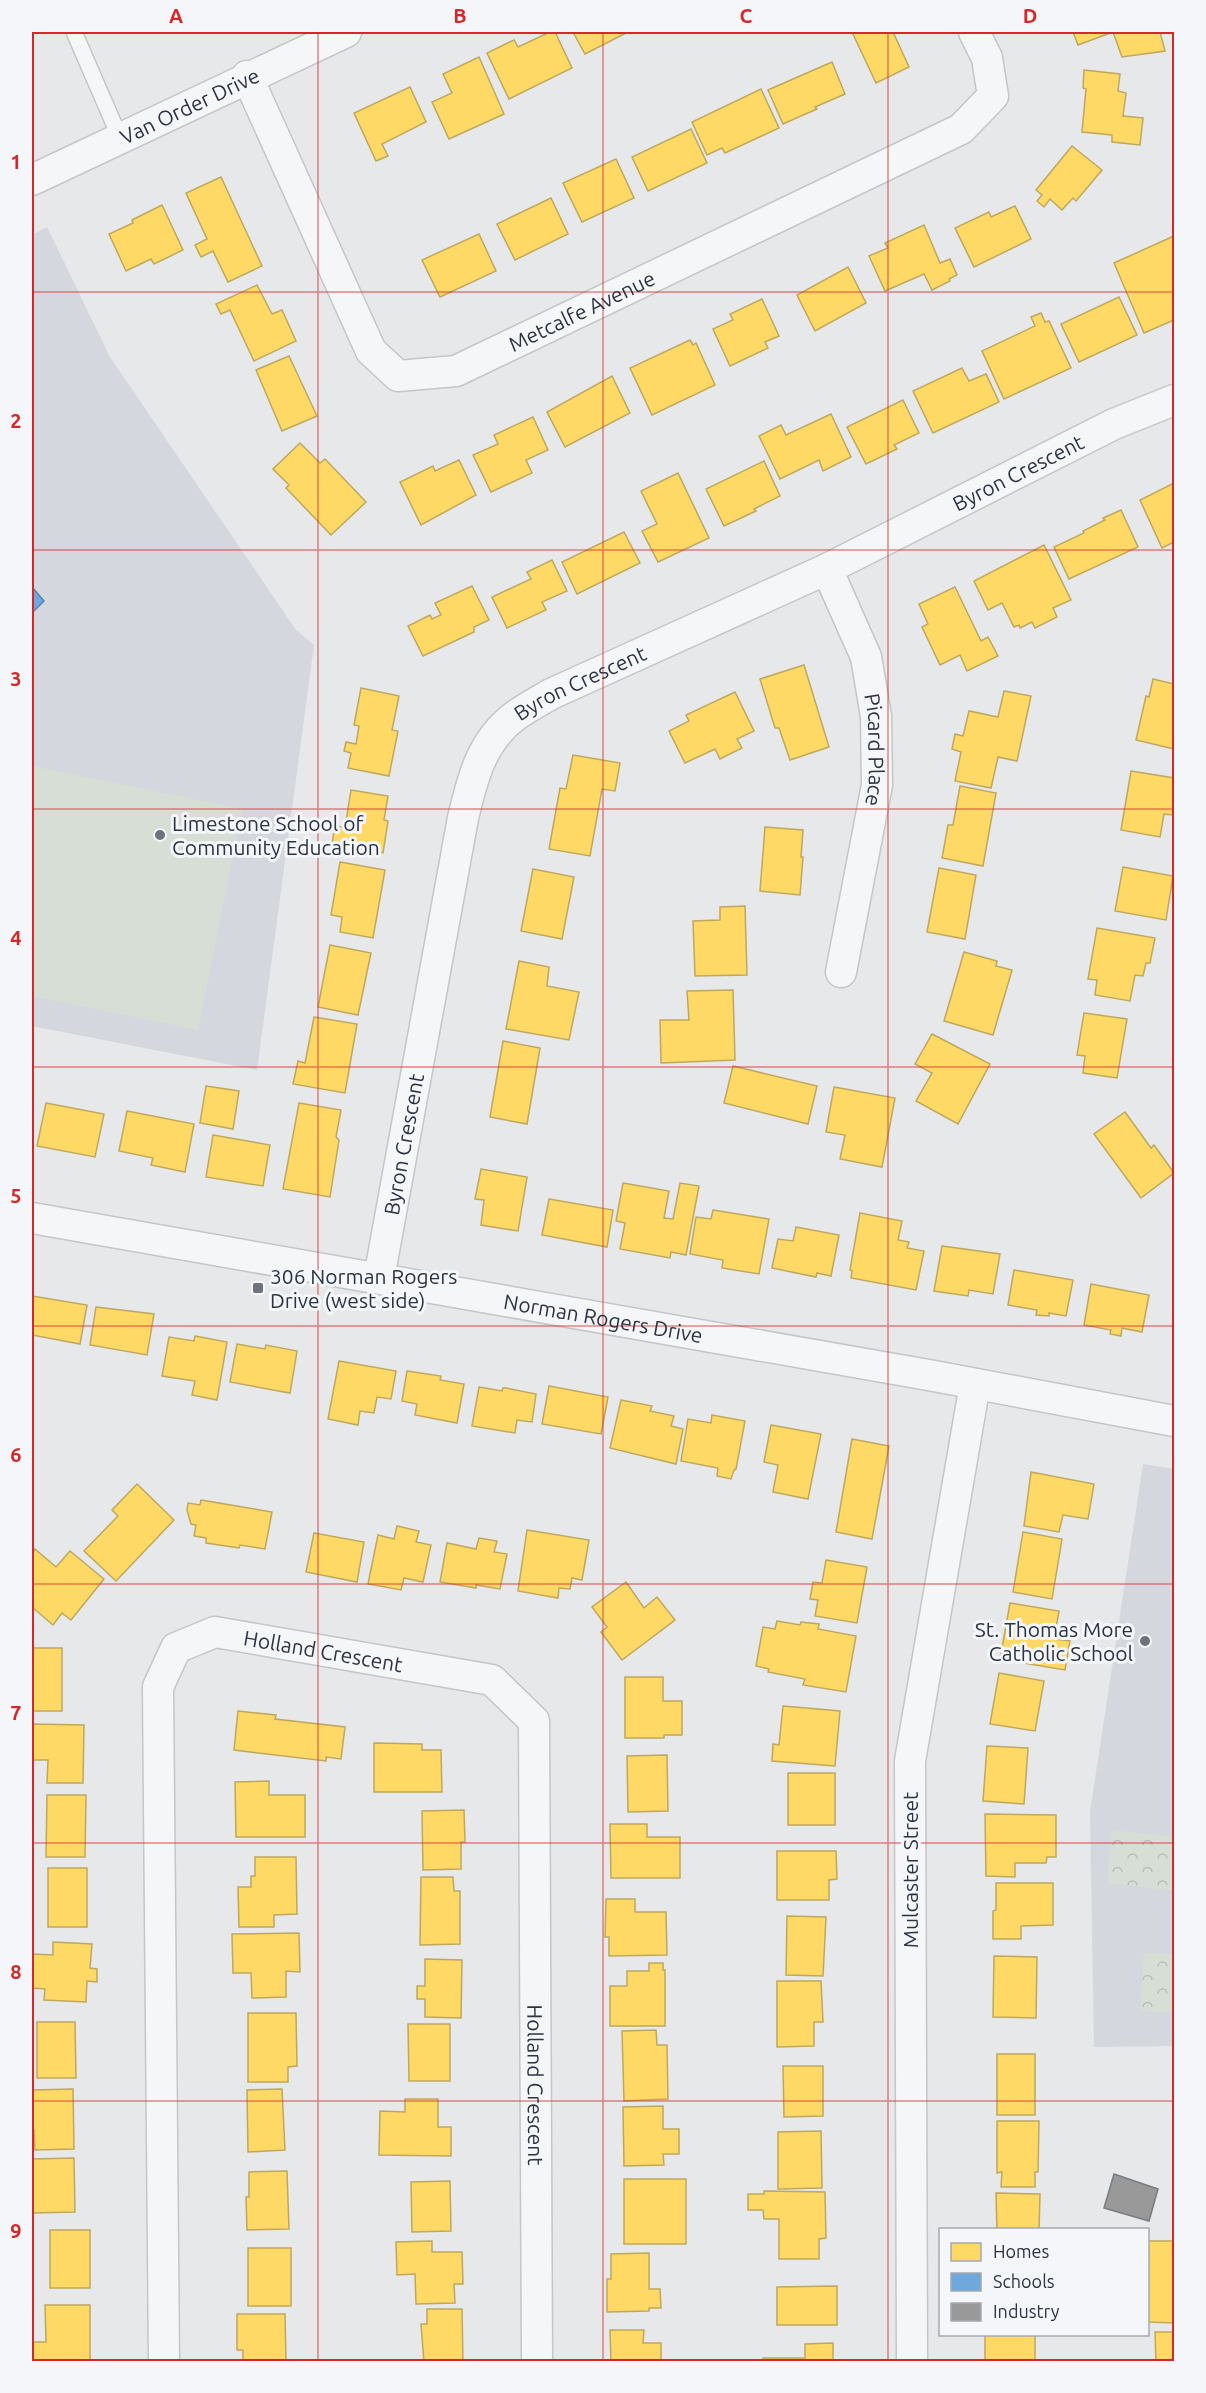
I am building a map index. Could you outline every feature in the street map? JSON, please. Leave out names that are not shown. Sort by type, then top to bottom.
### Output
[{"type":"street","name":"Van Order Drive","points":[[32,180],[247,76],[346,32]]},
{"type":"street","name":"Metcalfe Avenue","points":[[247,76],[371,351],[398,376],[456,371],[961,129],[993,96],[987,58],[974,32]]},
{"type":"street","name":"Byron Crescent","points":[[379,1278],[463,818],[475,770],[491,740],[514,717],[551,694],[826,569],[1114,424],[1174,400]]},
{"type":"street","name":"Picard Place","points":[[826,569],[866,657],[876,716],[877,785],[841,972]]},
{"type":"street","name":"Norman Rogers Drive","points":[[32,1218],[1174,1421]]},
{"type":"street","name":"Mulcaster Street","points":[[912,2361],[910,1761],[975,1384]]},
{"type":"street","name":"Holland Crescent","points":[[164,2361],[158,1687],[176,1648],[215,1632],[492,1680],[534,1721],[537,2361]]},
{"type":"lane","points":[[74,32],[120,138]]},
{"type":"shaded area","name":"Limestone School of Community Education","points":[[47,227],[110,357],[296,630],[314,645],[257,1070],[32,1026],[32,235]]},
{"type":"shaded area","name":"St. Thomas More Catholic School","points":[[1143,1464],[1174,1469],[1174,2046],[1094,2047],[1090,1812]]},
{"type":"green space","points":[[32,766],[243,809],[198,1030],[32,996]]},
{"type":"green space","points":[[1112,1830],[1174,1837],[1174,1891],[1107,1883]]},
{"type":"green space","points":[[1144,1953],[1174,1954],[1174,2013],[1140,2011]]},
{"type":"building: Homes","points":[[550,32],[555,32],[572,68],[509,99],[487,53],[514,40],[518,47]]},
{"type":"building: Homes","points":[[573,32],[628,32],[585,54]]},
{"type":"building: Homes","points":[[852,32],[893,32],[909,67],[876,83]]},
{"type":"building: Homes","points":[[1073,32],[1113,32],[1078,45]]},
{"type":"building: Homes","points":[[1113,32],[1160,32],[1165,51],[1122,57]]},
{"type":"building: Homes","points":[[479,57],[504,114],[449,139],[432,102],[452,93],[443,74]]},
{"type":"building: Homes","points":[[832,62],[845,94],[783,124],[768,90]]},
{"type":"building: Homes","points":[[1084,70],[1120,74],[1118,91],[1126,93],[1123,116],[1143,118],[1140,145],[1112,142],[1112,135],[1082,132],[1086,89],[1083,88]]},
{"type":"building: Homes","points":[[410,87],[426,122],[382,144],[388,156],[376,161],[354,113]]},
{"type":"building: Homes","points":[[761,89],[779,128],[725,153],[722,148],[707,155],[692,122]]},
{"type":"building: Homes","points":[[691,129],[707,163],[648,191],[632,157]]},
{"type":"building: Homes","points":[[1072,146],[1102,170],[1076,201],[1073,198],[1062,210],[1050,199],[1044,207],[1037,201],[1042,195],[1036,190]]},
{"type":"building: Homes","points":[[616,159],[634,198],[582,222],[563,183]]},
{"type":"building: Homes","points":[[221,177],[262,266],[228,282],[213,251],[201,257],[195,245],[207,239],[186,193]]},
{"type":"building: Homes","points":[[551,198],[568,234],[515,260],[497,224]]},
{"type":"building: Homes","points":[[162,205],[183,250],[154,264],[151,259],[126,271],[109,234],[133,223],[132,220]]},
{"type":"building: Homes","points":[[1015,206],[1031,239],[974,267],[955,228],[989,212],[991,217]]},
{"type":"building: Homes","points":[[924,225],[940,263],[950,259],[957,275],[932,290],[924,274],[885,291],[869,256],[888,248],[885,243]]},
{"type":"building: Homes","points":[[479,234],[496,271],[440,297],[422,260]]},
{"type":"building: Homes","points":[[1174,236],[1174,320],[1144,333],[1114,263]]},
{"type":"building: Homes","points":[[848,267],[866,303],[815,331],[797,295]]},
{"type":"building: Homes","points":[[257,285],[272,314],[282,310],[296,341],[254,361],[230,310],[221,314],[216,304]]},
{"type":"building: Homes","points":[[1119,297],[1137,335],[1079,362],[1061,324]]},
{"type":"building: Homes","points":[[762,299],[779,336],[765,342],[768,348],[730,366],[713,329],[733,320],[730,314]]},
{"type":"building: Homes","points":[[1041,313],[1045,322],[1049,321],[1071,368],[1004,399],[982,351],[1035,326],[1031,317]]},
{"type":"building: Homes","points":[[690,340],[693,345],[696,343],[715,385],[652,415],[630,368]]},
{"type":"building: Homes","points":[[289,356],[317,416],[282,431],[256,370]]},
{"type":"building: Homes","points":[[962,368],[969,381],[986,374],[999,402],[933,433],[913,391]]},
{"type":"building: Homes","points":[[612,376],[630,413],[565,447],[547,412]]},
{"type":"building: Homes","points":[[903,400],[919,433],[894,445],[897,449],[866,464],[847,427]]},
{"type":"building: Homes","points":[[831,414],[851,457],[823,471],[819,460],[780,479],[759,436],[781,425],[786,435]]},
{"type":"building: Homes","points":[[533,417],[548,450],[526,460],[532,473],[491,492],[473,455],[498,444],[494,435]]},
{"type":"building: Homes","points":[[300,443],[320,463],[325,459],[366,502],[331,535],[286,488],[289,485],[273,469]]},
{"type":"building: Homes","points":[[459,460],[476,495],[421,525],[400,482],[433,466],[435,471]]},
{"type":"building: Homes","points":[[764,461],[780,496],[754,509],[756,511],[724,526],[706,489]]},
{"type":"building: Homes","points":[[678,473],[709,538],[658,562],[642,531],[657,524],[641,491]]},
{"type":"building: Homes","points":[[1174,483],[1174,542],[1162,548],[1140,500]]},
{"type":"building: Homes","points":[[1121,510],[1138,547],[1069,579],[1054,547],[1084,533],[1083,531],[1105,520],[1103,518]]},
{"type":"building: Homes","points":[[624,532],[640,563],[577,594],[562,562]]},
{"type":"building: Homes","points":[[1044,545],[1071,600],[1053,608],[1057,617],[1035,628],[1032,622],[1020,628],[1019,625],[1014,627],[1002,603],[988,610],[974,581]]},
{"type":"building: Homes","points":[[552,560],[567,591],[542,602],[546,610],[507,628],[492,597],[531,579],[527,572]]},
{"type":"building: Homes","points":[[472,586],[489,620],[474,627],[474,632],[423,656],[408,626],[430,615],[432,619],[441,615],[435,603]]},
{"type":"building: Homes","points":[[955,587],[981,641],[988,637],[998,656],[967,671],[960,655],[940,665],[922,627],[928,624],[919,604]]},
{"type":"building: Homes","points":[[804,665],[829,747],[790,760],[779,728],[775,728],[760,679]]},
{"type":"building: Homes","points":[[1153,679],[1174,684],[1174,749],[1136,740],[1146,696],[1149,697]]},
{"type":"building: Homes","points":[[361,688],[399,696],[392,730],[398,731],[389,776],[348,768],[351,753],[344,751],[346,742],[356,744],[359,726],[354,725]]},
{"type":"building: Homes","points":[[1004,691],[1031,696],[1017,761],[998,757],[991,788],[955,781],[961,752],[952,749],[955,734],[963,736],[969,711],[998,717]]},
{"type":"building: Homes","points":[[735,692],[754,731],[737,739],[742,748],[720,759],[715,749],[685,763],[669,731],[689,721],[686,715]]},
{"type":"building: Homes","points":[[573,755],[620,763],[615,791],[602,789],[590,856],[549,849],[560,788],[566,789]]},
{"type":"building: Homes","points":[[1131,771],[1174,778],[1173,815],[1164,814],[1160,837],[1121,830]]},
{"type":"building: Homes","points":[[960,786],[996,793],[983,866],[942,858],[948,825],[953,825]]},
{"type":"building: Homes","points":[[351,790],[388,796],[384,820],[388,821],[383,853],[332,844],[335,826],[345,828]]},
{"type":"building: Homes","points":[[765,827],[803,830],[800,895],[760,891]]},
{"type":"building: Homes","points":[[340,862],[385,870],[373,938],[340,932],[342,917],[331,915]]},
{"type":"building: Homes","points":[[1123,867],[1173,876],[1166,920],[1115,911]]},
{"type":"building: Homes","points":[[939,868],[976,875],[965,939],[927,932]]},
{"type":"building: Homes","points":[[533,869],[574,877],[562,939],[521,931]]},
{"type":"building: Homes","points":[[745,906],[747,975],[695,976],[693,921],[720,920],[720,907]]},
{"type":"building: Homes","points":[[1097,928],[1155,938],[1150,963],[1146,963],[1143,976],[1135,975],[1130,1001],[1095,995],[1097,980],[1088,979]]},
{"type":"building: Homes","points":[[330,945],[371,953],[358,1015],[318,1007]]},
{"type":"building: Homes","points":[[964,952],[997,961],[996,966],[1012,970],[993,1035],[944,1021]]},
{"type":"building: Homes","points":[[519,961],[549,967],[547,986],[579,992],[569,1040],[506,1029]]},
{"type":"building: Homes","points":[[733,990],[735,1060],[661,1063],[660,1020],[689,1020],[687,991]]},
{"type":"building: Homes","points":[[1084,1013],[1127,1019],[1117,1078],[1083,1073],[1085,1056],[1077,1055]]},
{"type":"building: Homes","points":[[314,1017],[357,1024],[345,1093],[293,1084],[298,1061],[305,1063]]},
{"type":"building: Homes","points":[[932,1034],[990,1064],[958,1124],[916,1101],[932,1073],[915,1064]]},
{"type":"building: Homes","points":[[503,1041],[540,1048],[527,1124],[490,1117]]},
{"type":"building: Homes","points":[[733,1066],[817,1086],[808,1124],[724,1103]]},
{"type":"building: Homes","points":[[206,1086],[239,1091],[233,1129],[200,1123]]},
{"type":"building: Homes","points":[[834,1087],[895,1098],[882,1167],[840,1159],[845,1135],[826,1132]]},
{"type":"building: Homes","points":[[46,1103],[104,1114],[95,1157],[37,1146]]},
{"type":"building: Homes","points":[[299,1103],[341,1110],[330,1197],[283,1189]]},
{"type":"building: Homes","points":[[127,1111],[194,1124],[185,1172],[151,1165],[153,1158],[119,1151]]},
{"type":"building: Homes","points":[[1125,1112],[1151,1148],[1154,1145],[1174,1173],[1141,1198],[1094,1134]]},
{"type":"building: Homes","points":[[213,1135],[270,1145],[263,1186],[206,1177]]},
{"type":"building: Homes","points":[[481,1169],[527,1177],[518,1231],[481,1225],[484,1200],[475,1199]]},
{"type":"building: Homes","points":[[623,1183],[669,1191],[664,1218],[673,1219],[680,1183],[699,1186],[686,1255],[671,1252],[670,1258],[620,1249],[625,1223],[616,1221]]},
{"type":"building: Homes","points":[[549,1199],[613,1210],[607,1247],[542,1235]]},
{"type":"building: Homes","points":[[713,1210],[769,1219],[759,1274],[722,1268],[723,1260],[690,1254],[696,1217],[711,1219]]},
{"type":"building: Homes","points":[[860,1213],[902,1221],[898,1240],[909,1242],[907,1248],[924,1251],[916,1290],[851,1278],[852,1271],[850,1270]]},
{"type":"building: Homes","points":[[796,1227],[839,1235],[831,1276],[817,1273],[816,1277],[772,1268],[778,1239],[793,1241]]},
{"type":"building: Homes","points":[[942,1246],[1000,1254],[993,1294],[969,1290],[968,1296],[934,1291]]},
{"type":"building: Homes","points":[[1014,1270],[1073,1280],[1066,1316],[1049,1313],[1049,1316],[1036,1315],[1037,1310],[1008,1305]]},
{"type":"building: Homes","points":[[1091,1284],[1149,1295],[1142,1332],[1122,1328],[1121,1336],[1110,1334],[1111,1330],[1084,1325]]},
{"type":"building: Homes","points":[[32,1296],[87,1305],[80,1344],[32,1335]]},
{"type":"building: Homes","points":[[96,1307],[154,1314],[147,1355],[90,1345]]},
{"type":"building: Homes","points":[[195,1336],[227,1342],[217,1400],[192,1395],[195,1381],[162,1376],[169,1337],[194,1341]]},
{"type":"building: Homes","points":[[237,1344],[265,1349],[266,1345],[297,1351],[290,1393],[230,1382]]},
{"type":"building: Homes","points":[[339,1361],[396,1371],[391,1399],[377,1397],[374,1413],[360,1411],[358,1425],[328,1419]]},
{"type":"building: Homes","points":[[407,1371],[441,1376],[440,1380],[464,1384],[457,1423],[415,1415],[417,1404],[402,1401]]},
{"type":"building: Homes","points":[[549,1386],[608,1397],[601,1434],[542,1424]]},
{"type":"building: Homes","points":[[479,1387],[502,1391],[506,1388],[536,1394],[532,1422],[517,1420],[515,1433],[472,1426]]},
{"type":"building: Homes","points":[[621,1400],[652,1406],[650,1411],[674,1416],[671,1426],[683,1429],[676,1464],[610,1448]]},
{"type":"building: Homes","points":[[712,1415],[745,1421],[736,1469],[731,1479],[717,1476],[718,1468],[681,1461],[688,1419],[711,1423]]},
{"type":"building: Homes","points":[[771,1425],[821,1434],[808,1499],[773,1492],[778,1465],[764,1462]]},
{"type":"building: Homes","points":[[852,1439],[889,1446],[872,1539],[836,1532]]},
{"type":"building: Homes","points":[[1031,1472],[1094,1484],[1088,1519],[1063,1515],[1059,1532],[1024,1526]]},
{"type":"building: Homes","points":[[137,1484],[174,1520],[116,1581],[84,1551],[118,1516],[112,1510]]},
{"type":"building: Homes","points":[[201,1500],[272,1512],[265,1549],[206,1543],[206,1538],[194,1536],[196,1525],[191,1524],[187,1510],[188,1503],[200,1505]]},
{"type":"building: Homes","points":[[397,1526],[419,1531],[416,1542],[431,1545],[423,1582],[404,1578],[401,1590],[368,1584],[378,1535],[394,1539]]},
{"type":"building: Homes","points":[[527,1530],[589,1540],[582,1580],[572,1578],[570,1589],[559,1588],[558,1598],[518,1591]]},
{"type":"building: Homes","points":[[1023,1532],[1062,1539],[1052,1599],[1013,1592]]},
{"type":"building: Homes","points":[[314,1533],[364,1542],[357,1582],[306,1572]]},
{"type":"building: Homes","points":[[479,1538],[497,1541],[494,1552],[507,1554],[500,1589],[440,1582],[447,1543],[476,1549]]},
{"type":"building: Homes","points":[[35,1549],[56,1567],[70,1551],[104,1579],[71,1620],[62,1613],[53,1625],[32,1607],[32,1554]]},
{"type":"building: Homes","points":[[826,1560],[867,1567],[857,1623],[815,1616],[818,1600],[810,1599],[813,1582],[822,1583]]},
{"type":"building: Homes","points":[[626,1582],[644,1608],[657,1597],[675,1620],[622,1660],[601,1632],[607,1627],[592,1607]]},
{"type":"building: Homes","points":[[1010,1603],[1059,1611],[1054,1639],[1070,1641],[1065,1670],[1000,1659]]},
{"type":"building: Homes","points":[[777,1621],[800,1625],[801,1622],[819,1624],[818,1629],[856,1636],[846,1692],[803,1685],[805,1679],[768,1672],[769,1669],[756,1666],[763,1627],[775,1629]]},
{"type":"building: Homes","points":[[32,1648],[62,1648],[62,1711],[32,1711]]},
{"type":"building: Homes","points":[[999,1673],[1044,1681],[1035,1731],[990,1724]]},
{"type":"building: Homes","points":[[625,1677],[663,1677],[663,1701],[682,1701],[682,1735],[664,1735],[664,1738],[625,1738]]},
{"type":"building: Homes","points":[[783,1706],[840,1711],[835,1766],[772,1761],[773,1744],[779,1745]]},
{"type":"building: Homes","points":[[238,1711],[276,1715],[275,1719],[345,1727],[341,1759],[326,1757],[326,1761],[234,1750]]},
{"type":"building: Homes","points":[[32,1724],[84,1725],[83,1783],[47,1783],[48,1760],[32,1760]]},
{"type":"building: Homes","points":[[374,1743],[422,1744],[422,1750],[441,1750],[442,1792],[374,1792]]},
{"type":"building: Homes","points":[[987,1746],[1028,1748],[1024,1804],[983,1801]]},
{"type":"building: Homes","points":[[667,1755],[668,1811],[628,1812],[627,1756]]},
{"type":"building: Homes","points":[[788,1773],[835,1773],[835,1825],[788,1825]]},
{"type":"building: Homes","points":[[269,1781],[269,1795],[305,1795],[305,1837],[236,1837],[235,1782]]},
{"type":"building: Homes","points":[[47,1795],[86,1795],[85,1857],[46,1857]]},
{"type":"building: Homes","points":[[464,1810],[465,1842],[461,1842],[461,1869],[423,1870],[422,1811]]},
{"type":"building: Homes","points":[[985,1814],[1056,1815],[1056,1857],[1047,1857],[1046,1863],[1015,1863],[1015,1877],[986,1876]]},
{"type":"building: Homes","points":[[610,1824],[647,1824],[647,1837],[680,1837],[680,1878],[611,1878]]},
{"type":"building: Homes","points":[[777,1851],[836,1851],[837,1879],[829,1880],[829,1900],[777,1900]]},
{"type":"building: Homes","points":[[255,1857],[296,1857],[297,1914],[274,1915],[274,1927],[239,1927],[238,1887],[251,1887],[251,1876],[255,1876]]},
{"type":"building: Homes","points":[[48,1868],[87,1868],[87,1927],[48,1927]]},
{"type":"building: Homes","points":[[421,1877],[453,1877],[454,1891],[460,1891],[460,1944],[420,1945]]},
{"type":"building: Homes","points":[[996,1883],[1053,1883],[1053,1925],[1021,1926],[1021,1939],[993,1939]]},
{"type":"building: Homes","points":[[606,1899],[635,1899],[635,1912],[666,1912],[667,1955],[609,1956],[609,1937],[605,1937]]},
{"type":"building: Homes","points":[[787,1916],[826,1917],[823,1976],[786,1975]]},
{"type":"building: Homes","points":[[299,1933],[300,1972],[286,1971],[286,1997],[252,1998],[251,1973],[233,1973],[232,1934]]},
{"type":"building: Homes","points":[[53,1942],[92,1944],[90,1968],[97,1969],[97,1982],[87,1981],[86,2002],[44,2000],[45,1989],[32,1988],[32,1954],[53,1955]]},
{"type":"building: Homes","points":[[994,1956],[1037,1957],[1036,2018],[993,2017]]},
{"type":"building: Homes","points":[[425,1959],[462,1960],[461,2018],[425,2017],[425,1999],[417,1999],[417,1986],[425,1986]]},
{"type":"building: Homes","points":[[649,1963],[663,1963],[663,1970],[665,1970],[665,2026],[610,2026],[610,1986],[627,1986],[627,1971],[649,1971]]},
{"type":"building: Homes","points":[[777,1981],[821,1981],[823,2022],[814,2022],[814,2046],[777,2047]]},
{"type":"building: Homes","points":[[248,2013],[296,2013],[297,2066],[288,2067],[288,2082],[248,2082]]},
{"type":"building: Homes","points":[[37,2022],[75,2022],[76,2078],[37,2078]]},
{"type":"building: Homes","points":[[408,2024],[450,2024],[450,2081],[409,2081]]},
{"type":"building: Homes","points":[[656,2030],[657,2045],[667,2045],[668,2099],[624,2101],[622,2031]]},
{"type":"building: Homes","points":[[997,2054],[1035,2054],[1035,2115],[997,2115]]},
{"type":"building: Homes","points":[[783,2066],[823,2066],[823,2116],[784,2117]]},
{"type":"building: Homes","points":[[73,2089],[74,2149],[35,2150],[34,2130],[32,2130],[32,2090]]},
{"type":"building: Homes","points":[[282,2089],[285,2150],[248,2152],[247,2090]]},
{"type":"building: Homes","points":[[405,2099],[438,2099],[438,2127],[451,2127],[451,2156],[379,2155],[380,2111],[405,2112]]},
{"type":"building: Homes","points":[[663,2106],[663,2129],[679,2129],[679,2154],[663,2154],[664,2165],[624,2166],[623,2107]]},
{"type":"building: Homes","points":[[997,2121],[1039,2121],[1038,2172],[1035,2172],[1035,2187],[1001,2187],[1002,2172],[997,2173]]},
{"type":"building: Homes","points":[[821,2131],[822,2188],[778,2189],[778,2132]]},
{"type":"building: Homes","points":[[74,2158],[75,2212],[32,2213],[32,2159]]},
{"type":"building: Homes","points":[[287,2171],[289,2229],[247,2230],[246,2197],[249,2197],[249,2172]]},
{"type":"building: Homes","points":[[624,2179],[686,2179],[686,2244],[624,2244]]},
{"type":"building: Homes","points":[[450,2181],[451,2231],[412,2232],[411,2182]]},
{"type":"building: Homes","points":[[764,2191],[825,2192],[826,2238],[819,2239],[819,2259],[779,2259],[779,2219],[764,2219],[763,2210],[748,2210],[748,2194],[764,2194]]},
{"type":"building: Homes","points":[[996,2193],[1040,2194],[1039,2228],[997,2228]]},
{"type":"building: Homes","points":[[50,2230],[90,2230],[90,2288],[50,2288]]},
{"type":"building: Homes","points":[[432,2241],[432,2252],[462,2252],[463,2284],[454,2284],[455,2303],[416,2304],[415,2274],[397,2275],[396,2242]]},
{"type":"building: Homes","points":[[1149,2241],[1174,2241],[1174,2323],[1149,2322]]},
{"type":"building: Homes","points":[[248,2248],[291,2248],[291,2306],[248,2306]]},
{"type":"building: Homes","points":[[649,2253],[649,2289],[660,2289],[661,2308],[649,2308],[649,2311],[607,2312],[607,2279],[611,2279],[611,2254]]},
{"type":"building: Homes","points":[[837,2286],[837,2325],[777,2325],[777,2287]]},
{"type":"building: Homes","points":[[45,2305],[90,2305],[90,2362],[32,2362],[32,2342],[46,2342]]},
{"type":"building: Homes","points":[[427,2309],[462,2309],[463,2362],[424,2362],[421,2324],[427,2324]]},
{"type":"building: Homes","points":[[237,2314],[285,2314],[286,2362],[243,2362],[243,2350],[237,2350]]},
{"type":"building: Homes","points":[[610,2330],[644,2330],[643,2343],[661,2343],[661,2362],[611,2362]]},
{"type":"building: Homes","points":[[1155,2332],[1174,2332],[1174,2362],[1156,2362]]},
{"type":"building: Homes","points":[[985,2336],[1035,2336],[1035,2362],[985,2362]]},
{"type":"building: Homes","points":[[833,2343],[833,2362],[763,2362],[763,2358],[805,2358],[805,2344]]},
{"type":"building: Schools","points":[[32,587],[44,601],[32,613]]},
{"type":"building: Industry","points":[[1114,2174],[1158,2189],[1149,2221],[1104,2208]]},
{"type":"place","name":"Limestone School of Community Education","points":[[160,835]]},
{"type":"place","name":"306 Norman Rogers Drive (west side)","points":[[258,1288]]},
{"type":"place","name":"St. Thomas More Catholic School","points":[[1145,1641]]}]
